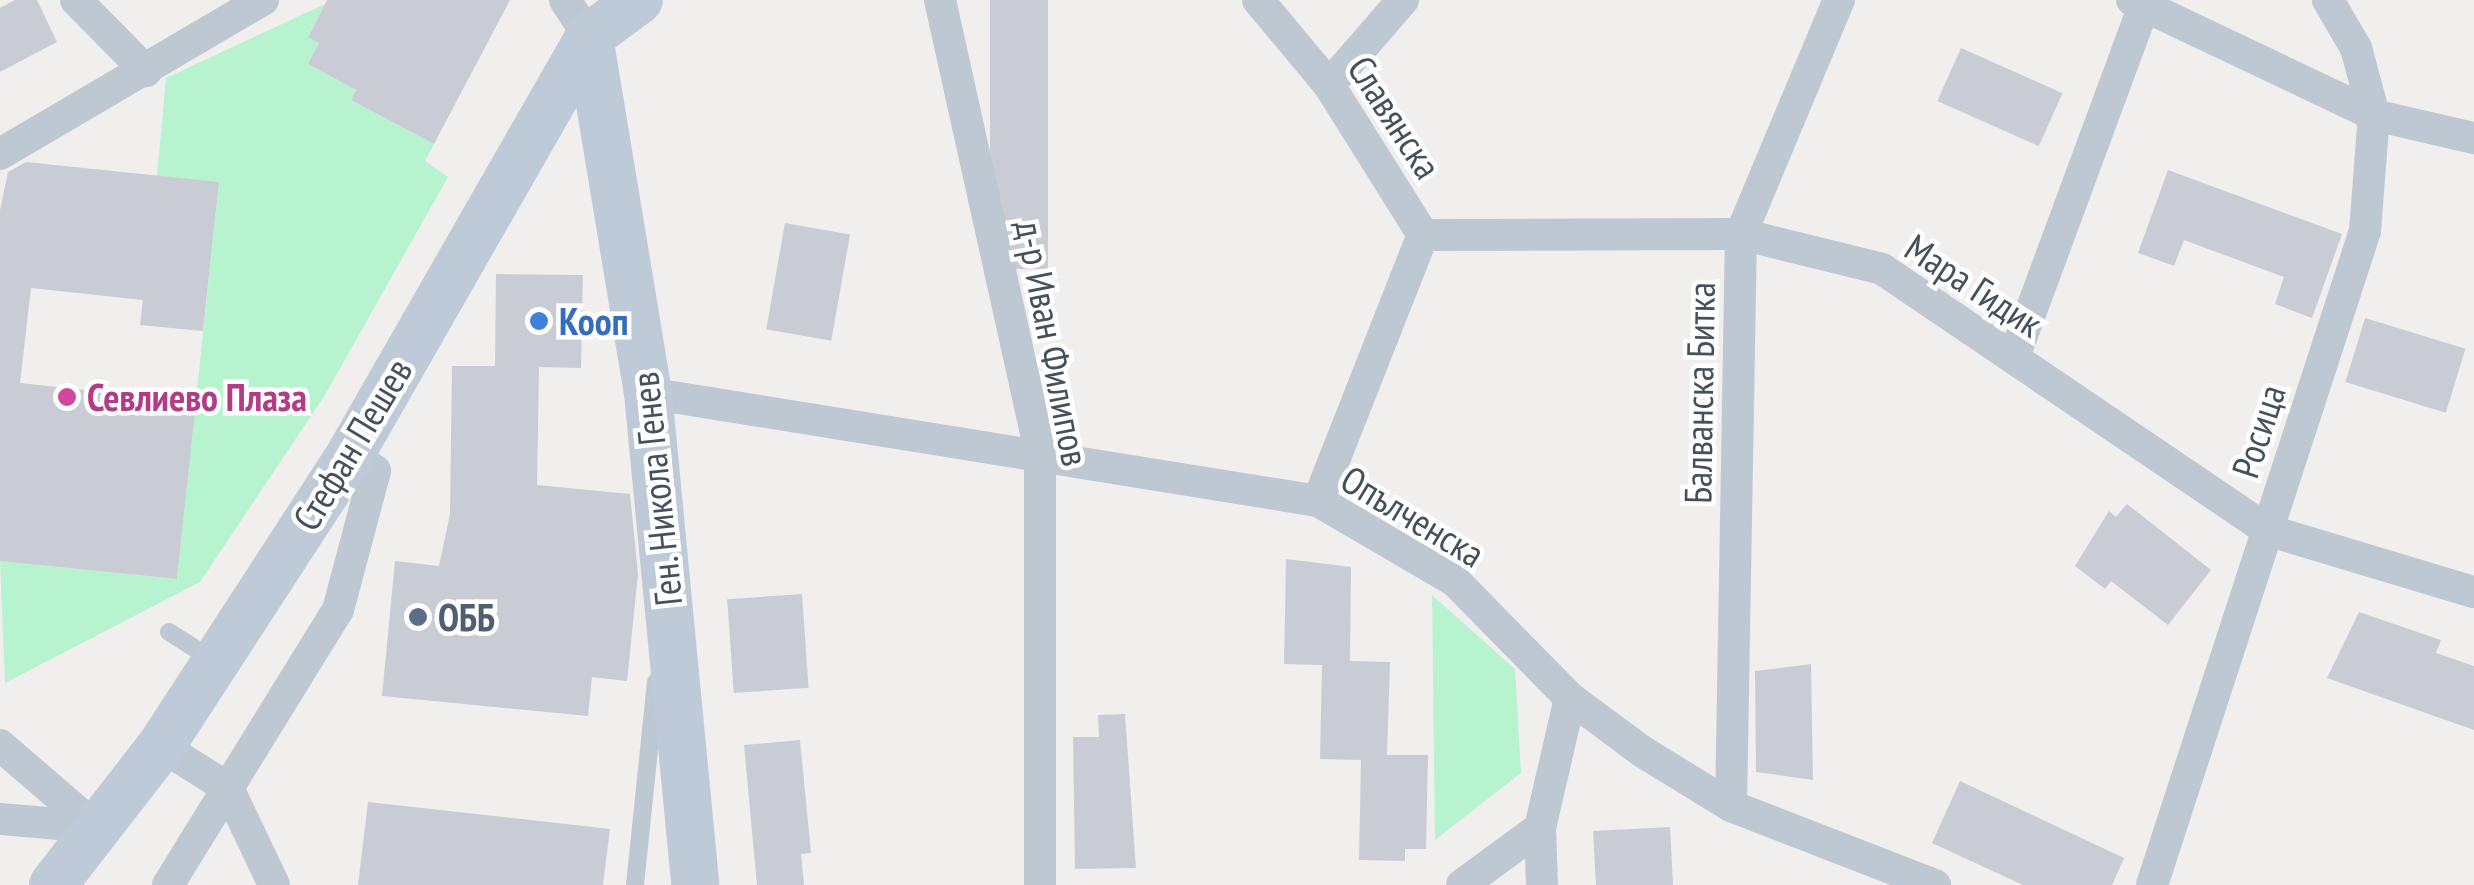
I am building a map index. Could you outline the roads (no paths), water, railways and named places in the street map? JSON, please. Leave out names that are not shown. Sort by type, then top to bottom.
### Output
[{"type":"street","points":[[76,0],[146,71]]},
{"type":"street","points":[[0,154],[263,0]]},
{"type":"street","name":"Стефан Пешев","points":[[53,885],[161,746],[352,452],[577,18],[640,0]]},
{"type":"street","name":"д-р Иван Филипов","points":[[940,0],[1040,452],[1040,885]]},
{"type":"street","name":"Славянска","points":[[1258,0],[1329,85],[1423,235]]},
{"type":"street","points":[[1329,85],[1403,0]]},
{"type":"street","name":"Балванска Битка","points":[[1731,806],[1741,234],[1838,0]]},
{"type":"street","name":"Росица","points":[[2152,885],[2365,231],[2374,114],[2356,48],[2328,0]]},
{"type":"street","points":[[2014,357],[2138,3],[2374,114],[2474,138]]},
{"type":"street","name":"Ген. Никола Генев","points":[[577,18],[648,393],[694,885]]},
{"type":"street","name":"Мара Гидик","points":[[1423,235],[1741,234],[1882,269],[2268,530],[2474,592]]},
{"type":"street","points":[[1318,501],[1423,235]]},
{"type":"street","name":"Опълченска","points":[[648,393],[1040,452],[1318,501],[1455,581],[1570,698],[1731,806],[1935,885]]},
{"type":"street","points":[[168,885],[338,610],[375,472],[352,452]]},
{"type":"street","points":[[1542,885],[1540,828],[1570,698]]},
{"type":"street","points":[[0,744],[96,826]]},
{"type":"street","points":[[161,746],[228,788],[274,885]]},
{"type":"street","points":[[0,820],[96,826]]},
{"type":"street","points":[[1462,885],[1540,828]]},
{"type":"lane","points":[[170,632],[216,661]]},
{"type":"lane","points":[[636,885],[658,666],[672,646]]},
{"type":"place","name":"Кооп","points":[[539,321]]},
{"type":"place","name":"Севлиево Плаза","points":[[67,397]]},
{"type":"place","name":"ОББ","points":[[418,617]]}]
